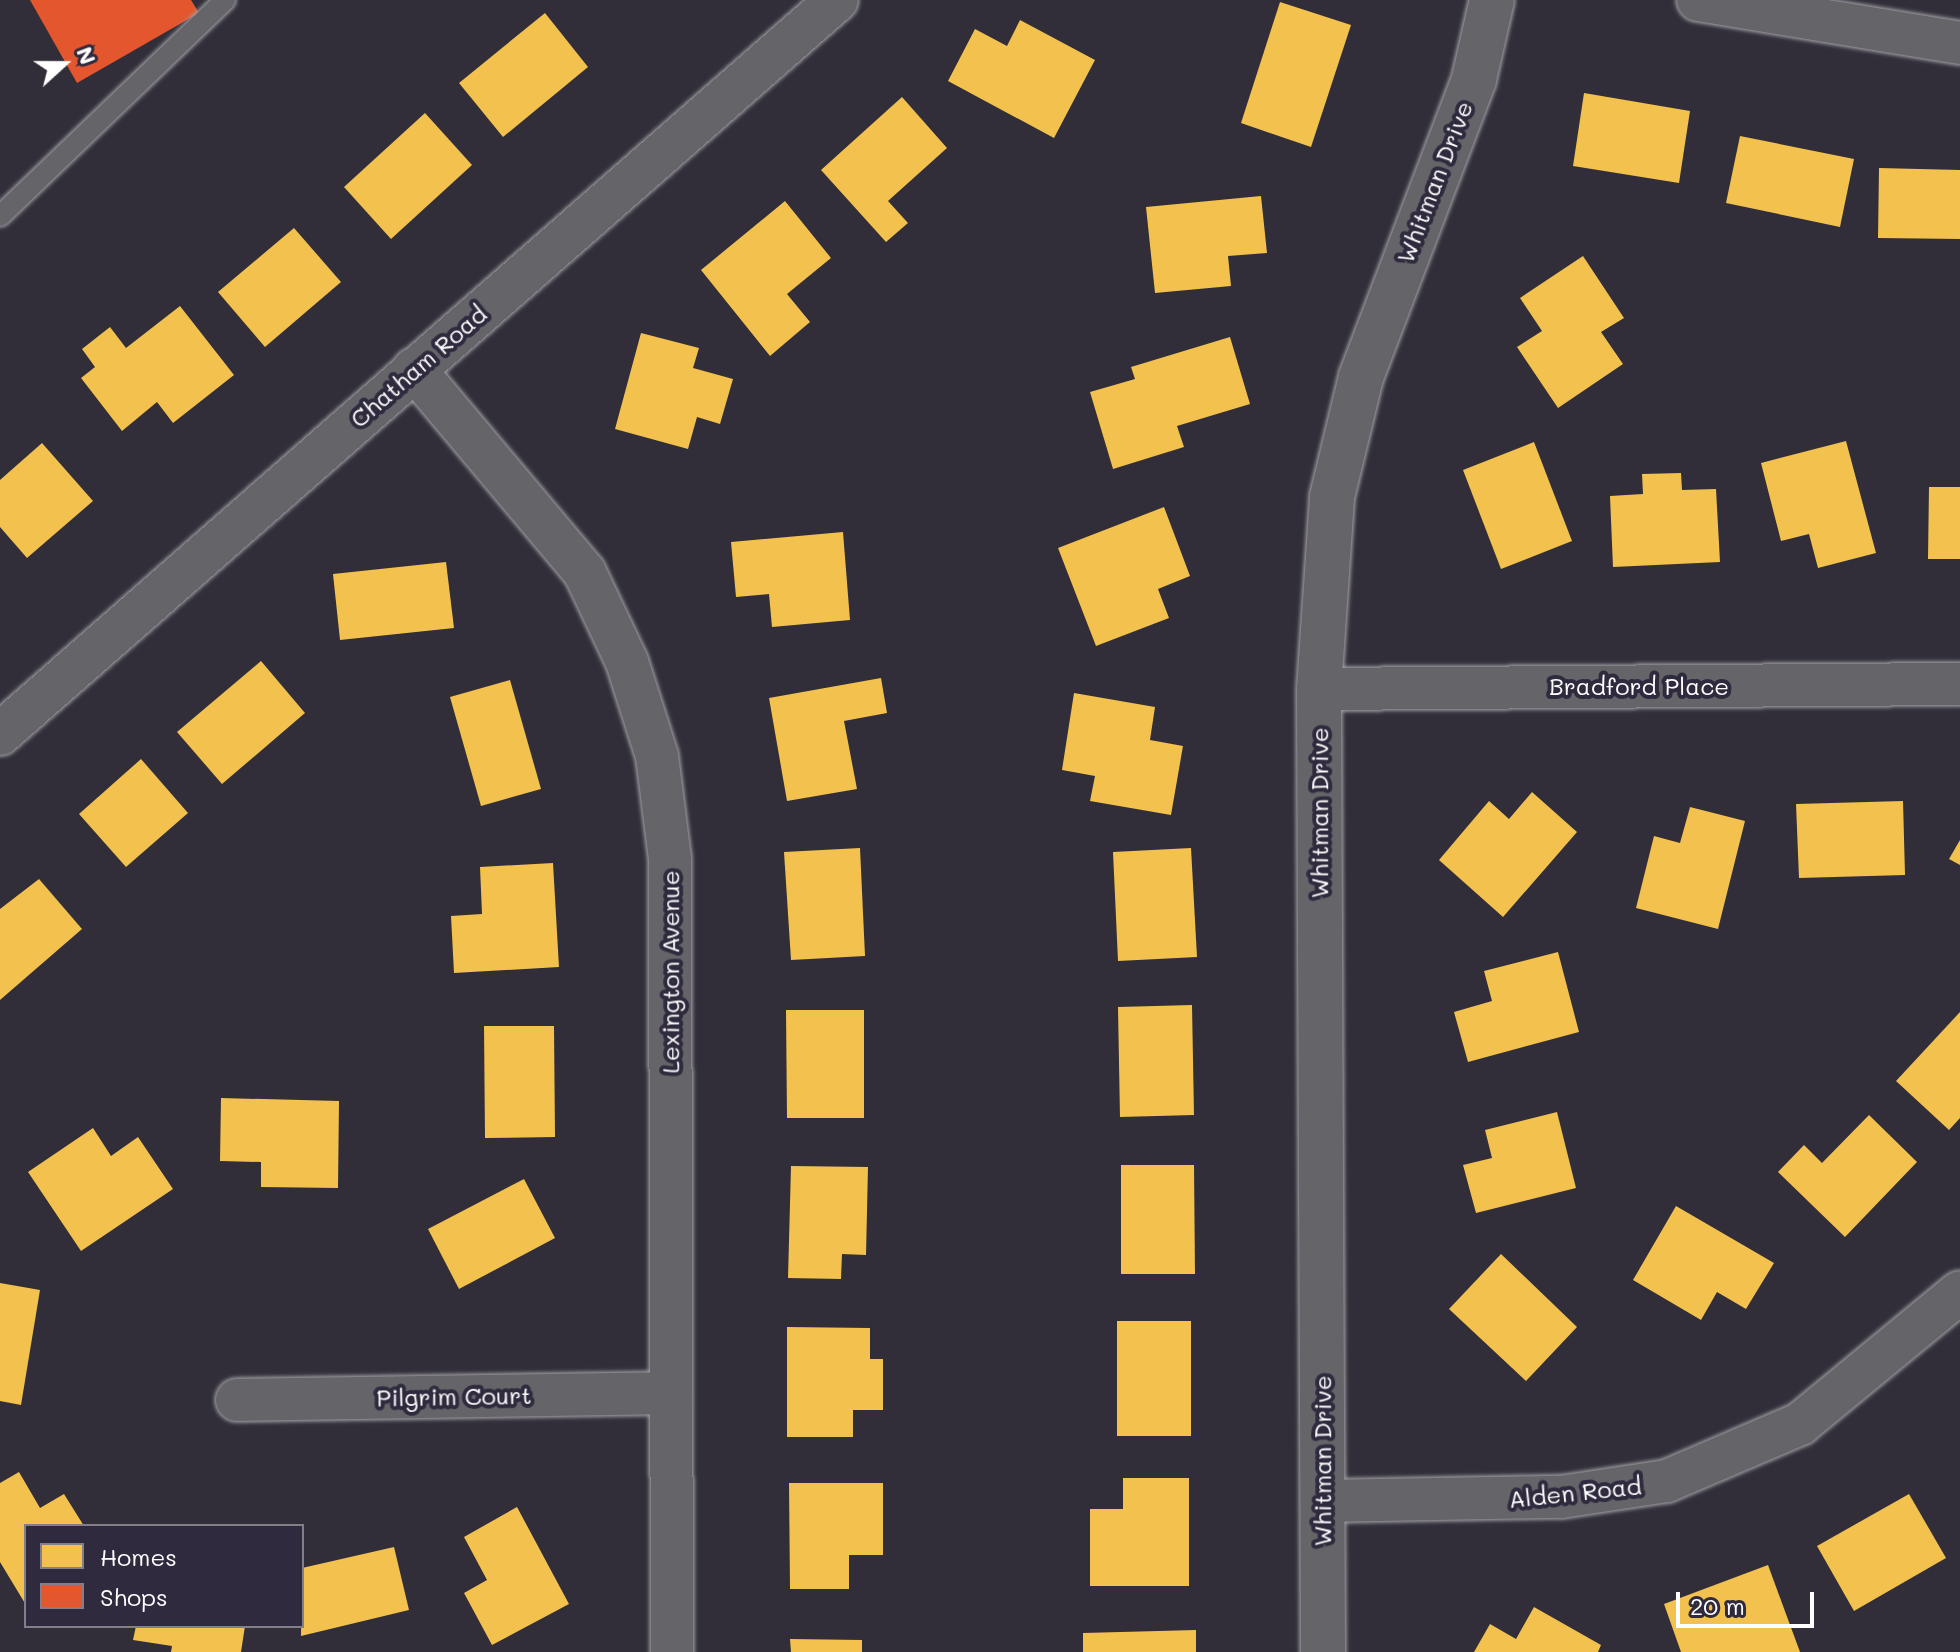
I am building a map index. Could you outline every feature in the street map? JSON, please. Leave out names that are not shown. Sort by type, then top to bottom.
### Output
[{"type":"street","name":"Chatham Road","points":[[0,734],[837,0]]},
{"type":"street","name":"Whitman Drive","points":[[1323,1652],[1319,689],[1332,497],[1346,432],[1377,330],[1474,79],[1492,0]]},
{"type":"street","points":[[1698,0],[1960,43]]},
{"type":"street","name":"Lexington Avenue","points":[[414,369],[585,573],[627,662],[657,756],[670,859],[672,1652]]},
{"type":"street","name":"Bradford Place","points":[[1319,689],[1960,684]]},
{"type":"street","name":"Alden Road","points":[[1322,1501],[1561,1497],[1667,1481],[1800,1424],[1960,1292]]},
{"type":"street","name":"Pilgrim Court","points":[[237,1400],[671,1393]]},
{"type":"lane","points":[[0,216],[225,0]]},
{"type":"building: Homes","points":[[1280,2],[1351,25],[1311,147],[1241,123]]},
{"type":"building: Homes","points":[[545,13],[588,67],[503,137],[459,83]]},
{"type":"building: Homes","points":[[1020,20],[1095,60],[1054,138],[948,81],[975,29],[1007,46]]},
{"type":"building: Homes","points":[[1584,93],[1690,111],[1679,183],[1573,166]]},
{"type":"building: Homes","points":[[902,97],[947,148],[888,201],[908,223],[886,242],[821,170]]},
{"type":"building: Homes","points":[[425,113],[472,165],[391,239],[344,187]]},
{"type":"building: Homes","points":[[1740,136],[1854,159],[1840,227],[1726,203]]},
{"type":"building: Homes","points":[[1879,168],[1960,170],[1960,239],[1878,238]]},
{"type":"building: Homes","points":[[1261,196],[1267,253],[1228,256],[1231,286],[1155,293],[1146,207]]},
{"type":"building: Homes","points":[[785,201],[831,258],[787,294],[810,322],[770,356],[701,270]]},
{"type":"building: Homes","points":[[294,228],[341,282],[265,347],[218,292]]},
{"type":"building: Homes","points":[[1583,256],[1624,318],[1601,332],[1623,364],[1558,408],[1517,347],[1542,331],[1520,298]]},
{"type":"building: Homes","points":[[180,306],[234,375],[173,423],[157,402],[122,431],[81,378],[95,367],[82,349],[110,327],[126,348]]},
{"type":"building: Homes","points":[[641,333],[699,348],[693,368],[733,379],[720,424],[697,417],[688,449],[615,429]]},
{"type":"building: Homes","points":[[1230,337],[1250,404],[1177,426],[1184,447],[1113,469],[1090,392],[1135,379],[1131,367]]},
{"type":"building: Homes","points":[[1846,441],[1876,553],[1818,568],[1809,534],[1781,541],[1761,463]]},
{"type":"building: Homes","points":[[1534,442],[1572,541],[1501,569],[1463,470]]},
{"type":"building: Homes","points":[[42,443],[93,501],[27,558],[0,527],[0,480]]},
{"type":"building: Homes","points":[[1681,473],[1682,490],[1716,489],[1720,562],[1613,567],[1610,496],[1643,494],[1642,474]]},
{"type":"building: Homes","points":[[1929,487],[1960,487],[1960,559],[1928,559]]},
{"type":"building: Homes","points":[[1164,507],[1190,576],[1158,589],[1169,618],[1096,646],[1058,548]]},
{"type":"building: Homes","points":[[843,532],[850,620],[772,627],[769,594],[736,597],[731,542]]},
{"type":"building: Homes","points":[[446,562],[454,628],[340,640],[333,574]]},
{"type":"building: Homes","points":[[261,661],[305,713],[222,784],[177,732]]},
{"type":"building: Homes","points":[[881,678],[887,713],[844,721],[857,789],[787,801],[769,698]]},
{"type":"building: Homes","points":[[510,680],[541,789],[481,806],[450,697]]},
{"type":"building: Homes","points":[[1074,693],[1155,707],[1150,740],[1183,746],[1171,815],[1090,801],[1095,776],[1062,770]]},
{"type":"building: Homes","points":[[141,759],[188,813],[126,867],[79,814]]},
{"type":"building: Homes","points":[[1532,792],[1577,832],[1503,917],[1439,860],[1489,801],[1509,819]]},
{"type":"building: Homes","points":[[1903,801],[1905,875],[1799,878],[1796,804]]},
{"type":"building: Homes","points":[[1690,807],[1745,821],[1718,929],[1636,908],[1654,836],[1680,843]]},
{"type":"building: Homes","points":[[1960,840],[1960,865],[1949,859]]},
{"type":"building: Homes","points":[[860,848],[865,956],[791,960],[784,852]]},
{"type":"building: Homes","points":[[1191,848],[1197,957],[1118,961],[1113,852]]},
{"type":"building: Homes","points":[[553,863],[559,967],[454,973],[451,916],[482,914],[480,867]]},
{"type":"building: Homes","points":[[39,879],[82,929],[0,1000],[0,909]]},
{"type":"building: Homes","points":[[1558,952],[1579,1032],[1468,1062],[1454,1012],[1492,1001],[1484,971]]},
{"type":"building: Homes","points":[[1192,1005],[1194,1115],[1120,1117],[1118,1007]]},
{"type":"building: Homes","points":[[786,1010],[864,1010],[864,1118],[787,1118]]},
{"type":"building: Homes","points":[[1960,1012],[1960,1118],[1949,1130],[1896,1081]]},
{"type":"building: Homes","points":[[484,1026],[554,1026],[555,1137],[485,1138]]},
{"type":"building: Homes","points":[[221,1098],[339,1101],[338,1188],[261,1187],[261,1162],[220,1161]]},
{"type":"building: Homes","points":[[1557,1112],[1576,1188],[1476,1213],[1463,1165],[1492,1158],[1485,1130]]},
{"type":"building: Homes","points":[[1869,1115],[1917,1162],[1845,1237],[1778,1172],[1804,1145],[1822,1163]]},
{"type":"building: Homes","points":[[93,1128],[111,1156],[138,1137],[173,1189],[81,1251],[28,1172]]},
{"type":"building: Homes","points":[[1121,1165],[1194,1165],[1195,1274],[1121,1274]]},
{"type":"building: Homes","points":[[791,1166],[868,1167],[866,1255],[842,1254],[841,1279],[788,1278]]},
{"type":"building: Homes","points":[[524,1179],[555,1238],[459,1289],[428,1229]]},
{"type":"building: Homes","points":[[1676,1206],[1774,1263],[1746,1309],[1717,1292],[1701,1320],[1633,1280]]},
{"type":"building: Homes","points":[[1501,1254],[1577,1327],[1526,1381],[1449,1309]]},
{"type":"building: Homes","points":[[0,1283],[40,1290],[21,1405],[0,1401]]},
{"type":"building: Homes","points":[[1117,1321],[1191,1321],[1191,1436],[1117,1436]]},
{"type":"building: Homes","points":[[787,1327],[870,1328],[870,1359],[883,1359],[883,1410],[853,1410],[853,1437],[787,1437]]},
{"type":"building: Homes","points":[[19,1472],[40,1508],[64,1494],[83,1524],[24,1524],[24,1602],[0,1562],[0,1483]]},
{"type":"building: Homes","points":[[1123,1478],[1189,1478],[1189,1586],[1090,1586],[1090,1509],[1123,1509]]},
{"type":"building: Homes","points":[[789,1483],[883,1483],[883,1555],[849,1555],[849,1589],[790,1589]]},
{"type":"building: Homes","points":[[1909,1494],[1946,1558],[1854,1611],[1817,1546]]},
{"type":"building: Homes","points":[[517,1507],[569,1604],[492,1645],[464,1593],[487,1580],[464,1537]]},
{"type":"building: Homes","points":[[394,1547],[409,1610],[301,1636],[301,1628],[304,1628],[304,1568]]},
{"type":"building: Homes","points":[[1768,1565],[1800,1652],[1681,1652],[1664,1604]]},
{"type":"building: Homes","points":[[1534,1607],[1601,1645],[1598,1652],[1474,1652],[1490,1624],[1516,1639]]},
{"type":"building: Homes","points":[[136,1628],[245,1628],[241,1652],[171,1652],[172,1646],[133,1640]]},
{"type":"building: Homes","points":[[1196,1630],[1196,1652],[1083,1652],[1083,1633]]},
{"type":"building: Homes","points":[[790,1639],[862,1640],[862,1652],[791,1652]]},
{"type":"building: Shops","points":[[30,0],[191,0],[199,13],[77,83]]}]
